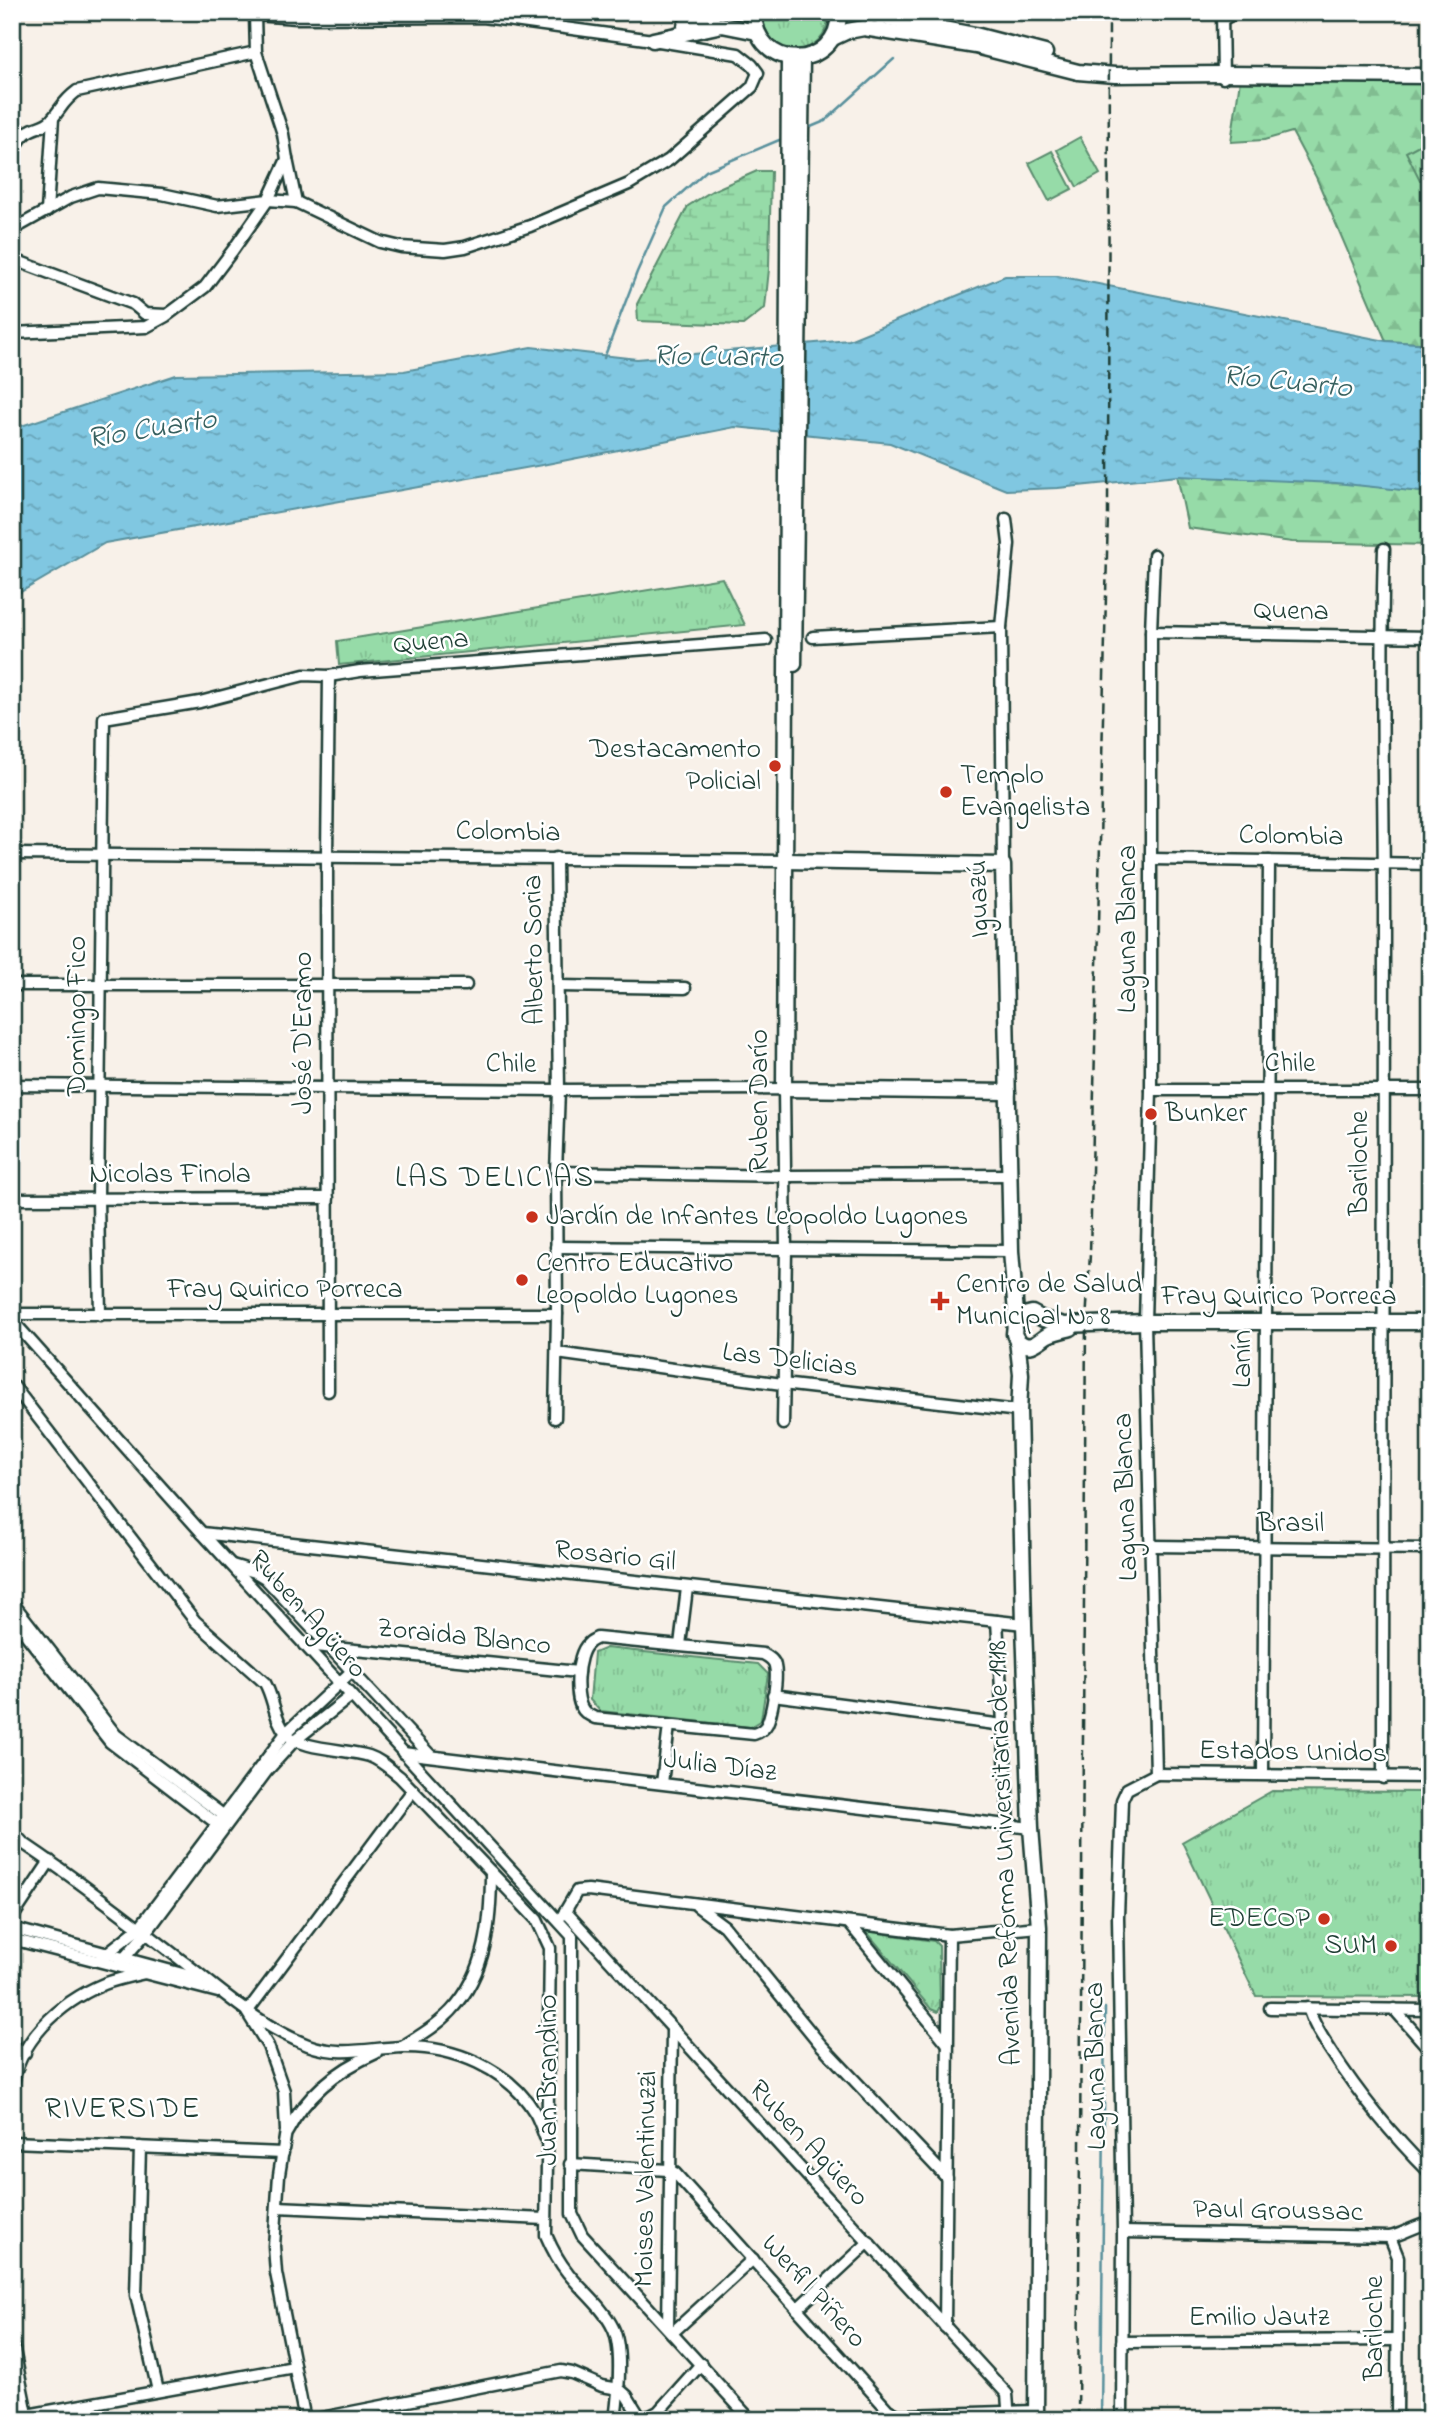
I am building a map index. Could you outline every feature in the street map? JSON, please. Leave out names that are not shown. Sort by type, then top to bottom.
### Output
[{"type":"main road","points":[[653,40],[716,12]]},
{"type":"main road","points":[[754,12],[757,32],[765,45],[776,53],[795,58],[824,48],[833,38],[848,30],[864,27],[976,46],[1078,72],[1115,75],[1430,76]]},
{"type":"main road","points":[[833,38],[839,23],[839,12]]},
{"type":"main road","points":[[857,12],[975,35],[1115,69],[1222,74],[1430,67]]},
{"type":"main road","points":[[653,40],[722,25],[757,32]]},
{"type":"main road","name":"Ruben Darío","points":[[784,1089],[786,861],[790,840],[795,58]]},
{"type":"main road","name":"Colombia","points":[[786,861],[1003,864]]},
{"type":"main road","name":"Iguazú","points":[[1003,864],[1011,1251],[1016,1321]]},
{"type":"main road","name":"Chile","points":[[784,1089],[1008,1092]]},
{"type":"main road","name":"Iguazú","points":[[1012,1279],[1023,1303],[1037,1316]]},
{"type":"main road","points":[[1019,1410],[1021,1374],[1014,1334],[1016,1321],[1020,1316],[1037,1316],[1046,1324],[1040,1341],[1026,1360],[1021,1374]]},
{"type":"main road","name":"Fray Quirico Porreca","points":[[1037,1316],[1064,1325],[1266,1321],[1430,1322]]},
{"type":"main road","name":"Fray Quirico Porreca","points":[[1040,1341],[1086,1323]]},
{"type":"main road","points":[[1017,1340],[1028,1346],[1040,1341]]},
{"type":"main road","name":"Avenida Reforma Universitaria de 1918","points":[[1019,1410],[1031,1828],[1039,1927],[1036,2415]]},
{"type":"street","points":[[1222,74],[1222,16],[1236,12]]},
{"type":"street","points":[[12,230],[71,197],[98,188],[162,194],[217,206],[268,200],[296,202],[380,242],[401,247],[445,250],[466,247],[530,226],[629,184],[669,160],[752,87],[758,73],[738,54],[480,15],[297,18],[254,14],[256,52],[283,134],[296,202]]},
{"type":"street","points":[[12,156],[20,139],[30,130],[44,126],[62,103],[77,91],[256,52]]},
{"type":"street","points":[[47,211],[52,118]]},
{"type":"street","points":[[12,333],[138,329],[166,316],[205,287],[268,200],[288,159]]},
{"type":"street","points":[[12,259],[133,303],[145,314],[166,316]]},
{"type":"street","name":"Iguazú","points":[[1003,864],[1001,628],[1009,544],[1006,519]]},
{"type":"street","name":"Bariloche","points":[[1383,1778],[1384,863],[1381,637],[1384,549]]},
{"type":"street","name":"Laguna Blanca","points":[[1122,2420],[1123,2232],[1118,1917],[1122,1800],[1127,1789],[1156,1774],[1145,1322],[1151,1090],[1151,632],[1154,555]]},
{"type":"street","points":[[813,637],[1001,628]]},
{"type":"street","name":"Quena","points":[[1151,632],[1430,637]]},
{"type":"street","name":"Quena","points":[[104,718],[200,702],[304,675],[329,676],[360,671],[766,640]]},
{"type":"street","name":"José D'Eramo","points":[[328,1391],[329,676]]},
{"type":"street","name":"Domingo Fico","points":[[100,1315],[98,1197],[104,718]]},
{"type":"street","name":"Colombia","points":[[12,854],[786,861]]},
{"type":"street","name":"Alberto Soria","points":[[555,1418],[559,1090],[556,858]]},
{"type":"street","name":"Colombia","points":[[1152,859],[1430,864]]},
{"type":"street","name":"Lanín","points":[[1263,1774],[1269,861]]},
{"type":"street","points":[[12,985],[466,985]]},
{"type":"street","points":[[558,986],[685,988]]},
{"type":"street","name":"Chile","points":[[12,1085],[559,1090],[784,1089]]},
{"type":"street","name":"Ruben Darío","points":[[783,1424],[786,1251],[784,1089]]},
{"type":"street","name":"Chile","points":[[1151,1090],[1430,1090]]},
{"type":"street","points":[[556,1172],[785,1176],[1010,1175]]},
{"type":"street","name":"Nicolas Finola","points":[[12,1199],[328,1198]]},
{"type":"street","points":[[556,1247],[1011,1251]]},
{"type":"street","name":"Fray Quirico Porreca","points":[[12,1314],[557,1314]]},
{"type":"street","name":"Ruben Agüero","points":[[12,1320],[202,1534],[572,1936]]},
{"type":"street","name":"Las Delicias","points":[[557,1353],[782,1384],[1019,1410]]},
{"type":"street","points":[[12,1384],[195,1621],[265,1683],[286,1733],[294,1741],[372,1757],[383,1763],[413,1790],[537,1920],[551,1948],[546,2235],[566,2271],[606,2315],[614,2329],[617,2339],[618,2389],[615,2420]]},
{"type":"street","name":"Rosario Gil","points":[[202,1534],[1024,1624]]},
{"type":"street","name":"Brasil","points":[[1152,1546],[1430,1549]]},
{"type":"street","points":[[231,1565],[265,1578],[431,1756]]},
{"type":"street","points":[[680,1645],[687,1588]]},
{"type":"street","points":[[12,1602],[116,1735],[223,1822]]},
{"type":"street","points":[[12,1617],[110,1742],[223,1822]]},
{"type":"street","points":[[997,1621],[1009,1825]]},
{"type":"street","name":"Zoraida Blanco","points":[[597,1638],[764,1654],[771,1658],[775,1665],[768,1722],[762,1730],[754,1734],[595,1718],[583,1712],[578,1699],[578,1672],[587,1644],[597,1638]]},
{"type":"street","name":"Zoraida Blanco","points":[[304,1645],[578,1672]]},
{"type":"street","points":[[121,1961],[286,1733],[352,1671]]},
{"type":"street","points":[[773,1695],[1003,1725]]},
{"type":"street","points":[[223,1822],[294,1741],[351,1696]]},
{"type":"street","points":[[662,1783],[669,1726]]},
{"type":"street","name":"Julia Díaz","points":[[402,1753],[1031,1828]]},
{"type":"street","name":"Estados Unidos","points":[[1156,1774],[1430,1777]]},
{"type":"street","points":[[247,2012],[413,1790]]},
{"type":"street","points":[[12,1831],[23,1843],[142,1930],[247,2012],[308,2045],[328,2051],[356,2052],[401,2047],[452,2052],[491,2070],[515,2088],[536,2113],[548,2144]]},
{"type":"street","points":[[12,1919],[50,1861]]},
{"type":"street","points":[[401,2047],[425,2033],[451,2011],[475,1973],[488,1936],[491,1872]]},
{"type":"street","points":[[559,1923],[577,1891],[588,1890],[949,1935],[1039,1927]]},
{"type":"street","points":[[695,1904],[724,1926],[821,2045],[947,2178]]},
{"type":"street","name":"Ruben Agüero","points":[[565,1911],[1007,2394],[1009,2415]]},
{"type":"street","points":[[849,1923],[947,2043]]},
{"type":"street","points":[[12,1928],[103,1957]]},
{"type":"street","points":[[103,1957],[142,1930]]},
{"type":"street","points":[[945,2327],[949,1935]]},
{"type":"street","name":"Juan Brandino","points":[[572,1936],[572,2214],[582,2235],[670,2330]]},
{"type":"street","points":[[12,1939],[208,1981]]},
{"type":"street","points":[[121,1961],[148,1973],[224,1994]]},
{"type":"street","points":[[12,2092],[13,2082],[25,2053],[49,2020],[69,2003],[107,1983],[162,1969]]},
{"type":"street","points":[[1270,2008],[1430,2010]]},
{"type":"street","points":[[1308,2008],[1312,2020],[1349,2079],[1395,2137],[1430,2173]]},
{"type":"street","points":[[1394,2009],[1430,2050]]},
{"type":"street","points":[[247,2012],[268,2046],[284,2091],[287,2110],[274,2246],[276,2273],[305,2420]]},
{"type":"street","name":"Moises Valentinuzzi","points":[[670,2330],[668,2170],[672,2030]]},
{"type":"street","points":[[12,2042],[25,2053]]},
{"type":"street","points":[[285,2136],[302,2109],[329,2080],[352,2063],[386,2049]]},
{"type":"street","points":[[12,2143],[282,2153]]},
{"type":"street","points":[[140,2147],[136,2295],[158,2391]]},
{"type":"street","points":[[570,2164],[668,2170]]},
{"type":"street","name":"Werfil Piñero","points":[[668,2170],[676,2173],[888,2410],[908,2417],[1036,2415]]},
{"type":"street","points":[[277,2207],[546,2220]]},
{"type":"street","name":"Paul Groussac","points":[[1123,2232],[1390,2237],[1430,2223]]},
{"type":"street","name":"Bariloche","points":[[1390,2237],[1398,2258],[1398,2420]]},
{"type":"street","points":[[797,2309],[869,2242]]},
{"type":"street","points":[[751,2420],[670,2330],[753,2259]]},
{"type":"street","points":[[12,2340],[15,2366],[28,2417],[294,2367]]},
{"type":"street","name":"Emilio Jautz","points":[[1122,2342],[1397,2340]]},
{"type":"street","points":[[311,2420],[561,2371],[618,2389],[628,2396],[640,2417],[650,2416],[659,2412],[701,2364]]},
{"type":"green space","points":[[762,12],[829,12],[826,28],[818,40],[808,47],[796,50],[784,48],[773,41],[765,29]]},
{"type":"green space","points":[[1240,80],[1430,83],[1430,344],[1386,341],[1316,177],[1292,132],[1264,140],[1231,142]]},
{"type":"green space","points":[[1080,137],[1100,174],[1077,187],[1057,150]]},
{"type":"green space","points":[[1430,139],[1430,179],[1420,180],[1406,152]]},
{"type":"green space","points":[[1052,151],[1072,189],[1049,201],[1029,163]]},
{"type":"green space","points":[[757,171],[771,171],[769,269],[765,308],[743,325],[638,321],[637,304],[688,206],[712,191]]},
{"type":"green space","points":[[1177,475],[1335,482],[1430,493],[1430,545],[1292,542],[1188,528]]},
{"type":"green space","points":[[722,578],[745,625],[339,665],[337,641]]},
{"type":"green space","points":[[606,1648],[758,1664],[768,1674],[761,1720],[750,1727],[600,1711],[590,1700],[594,1653]]},
{"type":"green space","name":"EDECOP","points":[[1272,1791],[1430,1792],[1430,1997],[1256,1996],[1182,1842]]},
{"type":"green space","points":[[866,1931],[934,1941],[939,1946],[938,2012],[931,2009]]},
{"type":"water","name":"Río Cuarto","points":[[1005,276],[1058,276],[1386,341],[1430,344],[1430,493],[1336,483],[1178,476],[1058,488],[1006,490],[890,443],[735,427],[542,465],[105,543],[12,597],[12,429],[176,375],[404,371],[531,347],[637,359],[849,340]]},
{"type":"waterway","points":[[806,129],[825,121],[894,59]]},
{"type":"waterway","points":[[604,358],[637,272],[666,207],[706,171],[784,138]]},
{"type":"waterway","points":[[1101,2420],[1105,2008]]},
{"type":"railway","points":[[1078,2420],[1086,1323],[1090,1254],[1108,513],[1109,12]]},
{"type":"place","name":"Destacamento Policial","points":[[775,766]]},
{"type":"place","name":"Templo Evangelista","points":[[946,792]]},
{"type":"place","name":"Bunker","points":[[1151,1114]]},
{"type":"place","name":"Jardín de Infantes Leopoldo Lugones","points":[[532,1217]]},
{"type":"place","name":"Centro Educativo Leopoldo Lugones","points":[[522,1280]]},
{"type":"place","name":"Centro de Salud Municipal Nº 8","points":[[940,1301]]},
{"type":"place","name":"EDECOP","points":[[1324,1919]]},
{"type":"place","name":"SUM","points":[[1391,1946]]},
{"type":"district","name":"LAS DELICIAS","points":[[495,1179]]},
{"type":"district","name":"RIVERSIDE","points":[[123,2110]]}]
